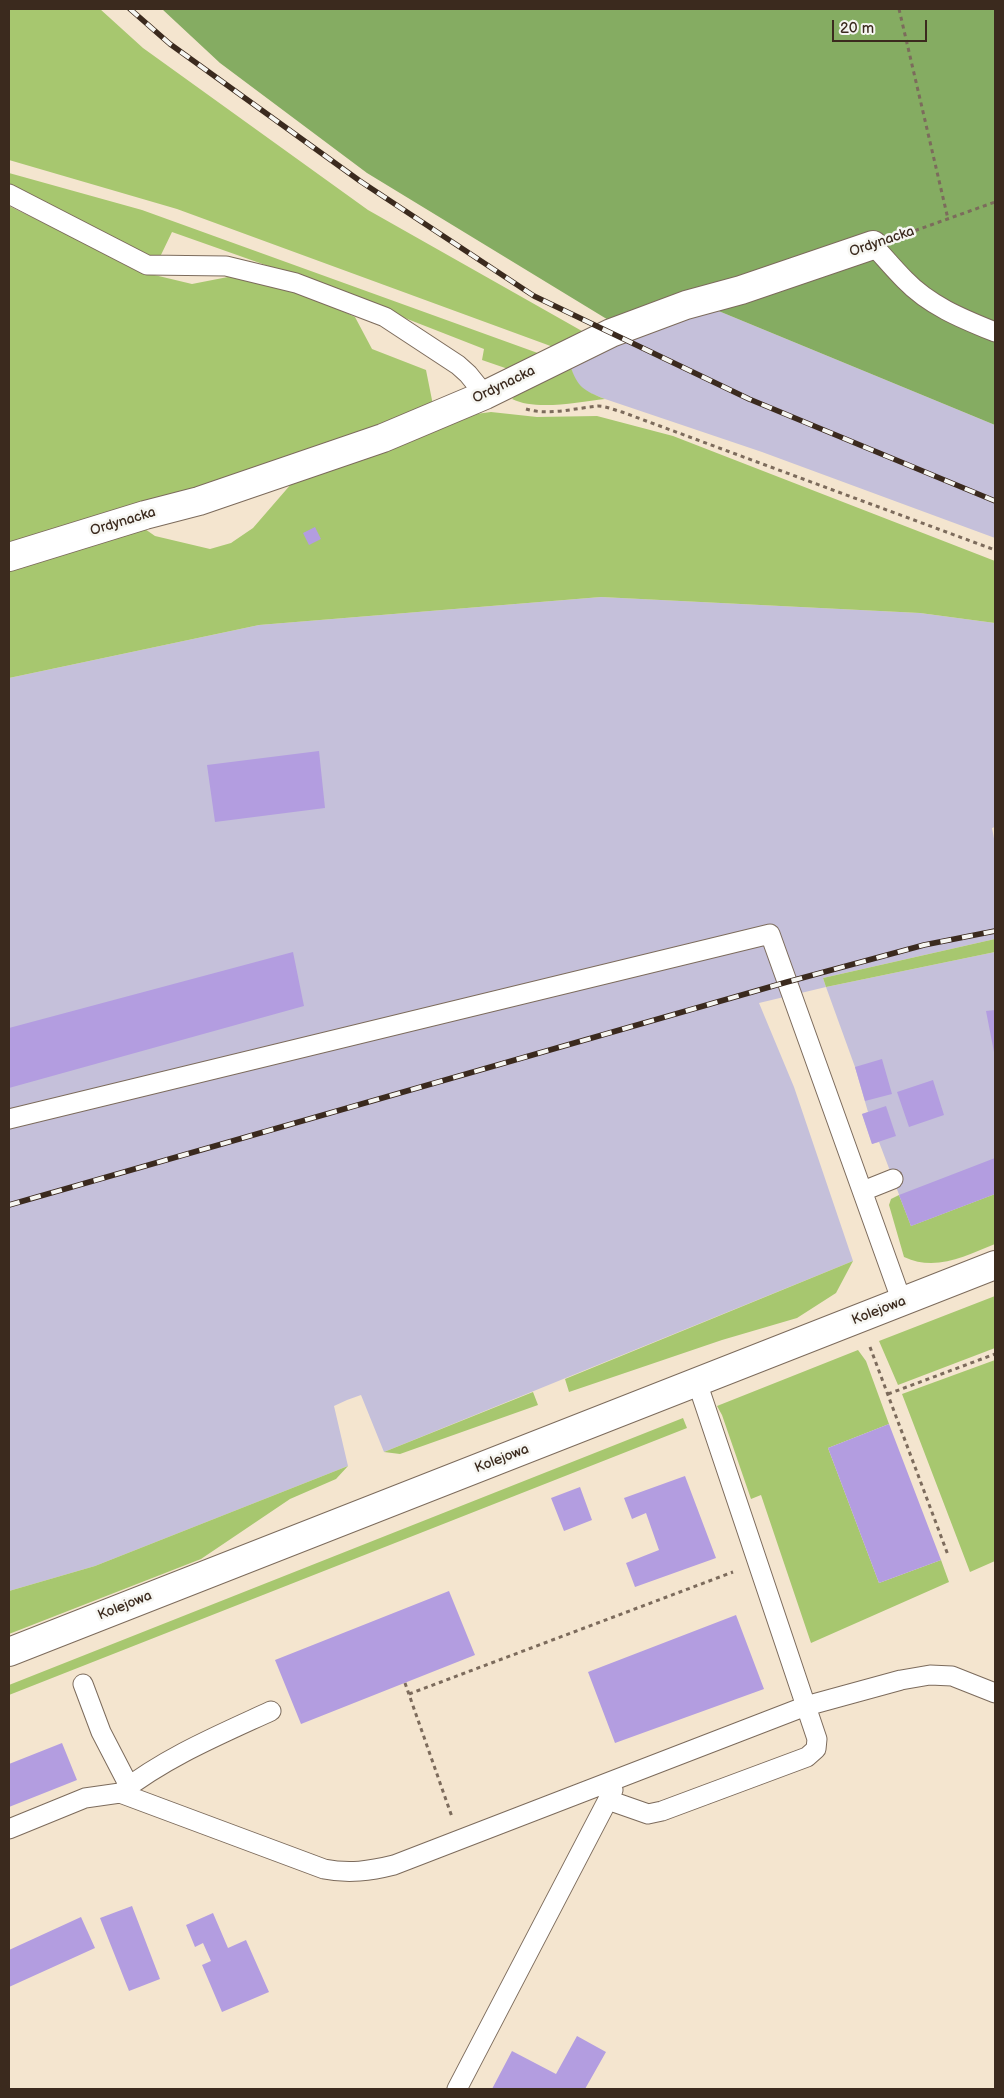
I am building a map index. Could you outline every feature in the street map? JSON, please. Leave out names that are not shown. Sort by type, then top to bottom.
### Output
[{"type":"street","name":"Ordynacka","points":[[9,557],[145,514],[199,500],[383,438],[485,395],[627,327],[686,304],[741,290],[874,245]]},
{"type":"street","name":"Kolejowa","points":[[9,1652],[995,1265]]},
{"type":"lane","points":[[9,194],[148,265],[226,266],[296,283],[385,317],[458,365],[485,395]]},
{"type":"lane","points":[[874,245],[906,281],[929,300],[959,318],[995,332]]},
{"type":"lane","points":[[9,1119],[770,934],[902,1302]]},
{"type":"lane","points":[[863,1191],[893,1179]]},
{"type":"lane","points":[[608,1800],[648,1814],[662,1811],[807,1757],[816,1749],[817,1739],[697,1382]]},
{"type":"lane","points":[[83,1684],[125,1789],[324,1869],[341,1872],[369,1872],[394,1865],[806,1706],[901,1680],[930,1675],[952,1676],[995,1693]]},
{"type":"lane","points":[[9,1829],[85,1798],[125,1789],[174,1756],[271,1711]]},
{"type":"lane","points":[[457,2089],[620,1778]]},
{"type":"path","points":[[899,9],[948,218]]},
{"type":"path","name":"Ordynacka","points":[[874,245],[995,202]]},
{"type":"path","points":[[485,395],[531,411],[577,410],[600,406],[622,412],[995,550]]},
{"type":"path","points":[[867,1341],[948,1555]]},
{"type":"path","points":[[888,1394],[995,1354]]},
{"type":"path","points":[[409,1694],[739,1570]]},
{"type":"path","points":[[405,1683],[460,1840]]},
{"type":"shaded area","points":[[704,305],[995,425],[995,538],[762,452],[605,399],[582,390],[575,380],[570,365]]},
{"type":"shaded area","points":[[601,597],[920,613],[995,623],[995,827],[992,828],[995,844],[995,939],[823,978],[826,987],[759,1003],[794,1087],[853,1261],[384,1452],[361,1395],[347,1400],[334,1406],[348,1466],[95,1566],[9,1591],[9,678],[259,625]]},
{"type":"shaded area","points":[[995,952],[995,1194],[911,1226],[879,1142],[872,1144],[862,1114],[868,1112],[855,1067],[826,987]]},
{"type":"green space","points":[[9,9],[100,9],[143,48],[368,210],[589,335],[556,348],[177,209],[9,160]]},
{"type":"green space","points":[[162,9],[995,9],[995,425],[704,305],[610,321],[367,173],[220,63]]},
{"type":"green space","points":[[9,173],[142,210],[546,356],[511,370],[482,360],[484,349],[305,279],[172,232],[160,257],[147,256],[9,186]]},
{"type":"green space","points":[[9,206],[146,273],[192,284],[233,276],[287,285],[355,317],[372,349],[426,370],[433,405],[377,431],[9,546]]},
{"type":"green space","points":[[570,365],[582,387],[605,399],[545,405],[522,403],[512,399],[522,390]]},
{"type":"green space","points":[[491,412],[537,417],[597,416],[673,436],[995,561],[995,623],[920,613],[601,597],[259,625],[9,678],[9,567],[142,527],[155,536],[210,549],[231,543],[253,528],[292,483],[476,414]]},
{"type":"green space","points":[[995,939],[995,952],[826,987],[823,978]]},
{"type":"green space","points":[[995,1194],[995,1244],[950,1261],[939,1263],[916,1261],[904,1257],[889,1205],[891,1199],[899,1195],[911,1226]]},
{"type":"green space","points":[[853,1261],[836,1293],[797,1318],[722,1340],[569,1392],[565,1379]]},
{"type":"green space","points":[[995,1296],[995,1348],[898,1385],[879,1341]]},
{"type":"green space","points":[[858,1350],[866,1361],[889,1424],[828,1448],[879,1583],[941,1560],[949,1582],[811,1643],[761,1495],[751,1499],[722,1415],[717,1406]]},
{"type":"green space","points":[[995,1360],[995,1561],[970,1572],[902,1394]]},
{"type":"green space","points":[[533,1392],[538,1405],[400,1454],[384,1452]]},
{"type":"green space","points":[[683,1418],[687,1428],[9,1695],[9,1685]]},
{"type":"green space","points":[[348,1466],[336,1479],[290,1499],[201,1559],[9,1634],[9,1591],[95,1566]]},
{"type":"building","points":[[315,527],[321,539],[309,545],[303,533]]},
{"type":"building","points":[[319,751],[325,808],[215,822],[207,765]]},
{"type":"building","points":[[293,952],[304,1006],[9,1088],[9,1028]]},
{"type":"building","points":[[995,1010],[995,1052],[994,1052],[986,1011]]},
{"type":"building","points":[[882,1059],[892,1094],[865,1101],[855,1067]]},
{"type":"building","points":[[933,1080],[944,1115],[909,1127],[897,1092]]},
{"type":"building","points":[[886,1106],[896,1136],[872,1144],[862,1114]]},
{"type":"building","points":[[995,1158],[995,1194],[911,1226],[899,1195]]},
{"type":"building","points":[[889,1424],[941,1560],[879,1583],[828,1448]]},
{"type":"building","points":[[685,1476],[716,1558],[635,1587],[626,1563],[659,1550],[646,1513],[632,1519],[624,1498]]},
{"type":"building","points":[[580,1487],[592,1520],[564,1531],[551,1498]]},
{"type":"building","points":[[449,1591],[475,1655],[301,1724],[275,1660]]},
{"type":"building","points":[[736,1615],[764,1689],[615,1743],[588,1672]]},
{"type":"building","points":[[62,1743],[77,1780],[9,1807],[9,1764]]},
{"type":"building","points":[[132,1906],[160,1979],[129,1991],[100,1918]]},
{"type":"building","points":[[213,1913],[228,1948],[246,1940],[269,1992],[222,2012],[202,1965],[211,1961],[203,1943],[195,1947],[186,1925]]},
{"type":"building","points":[[81,1917],[95,1948],[9,1987],[9,1950]]},
{"type":"building","points":[[577,2036],[606,2052],[585,2089],[492,2089],[512,2051],[556,2074]]},
{"type":"railway","points":[[130,9],[170,44],[360,181],[534,296],[749,399],[995,501]]},
{"type":"railway","points":[[9,1205],[787,982],[924,945],[995,931]]}]
